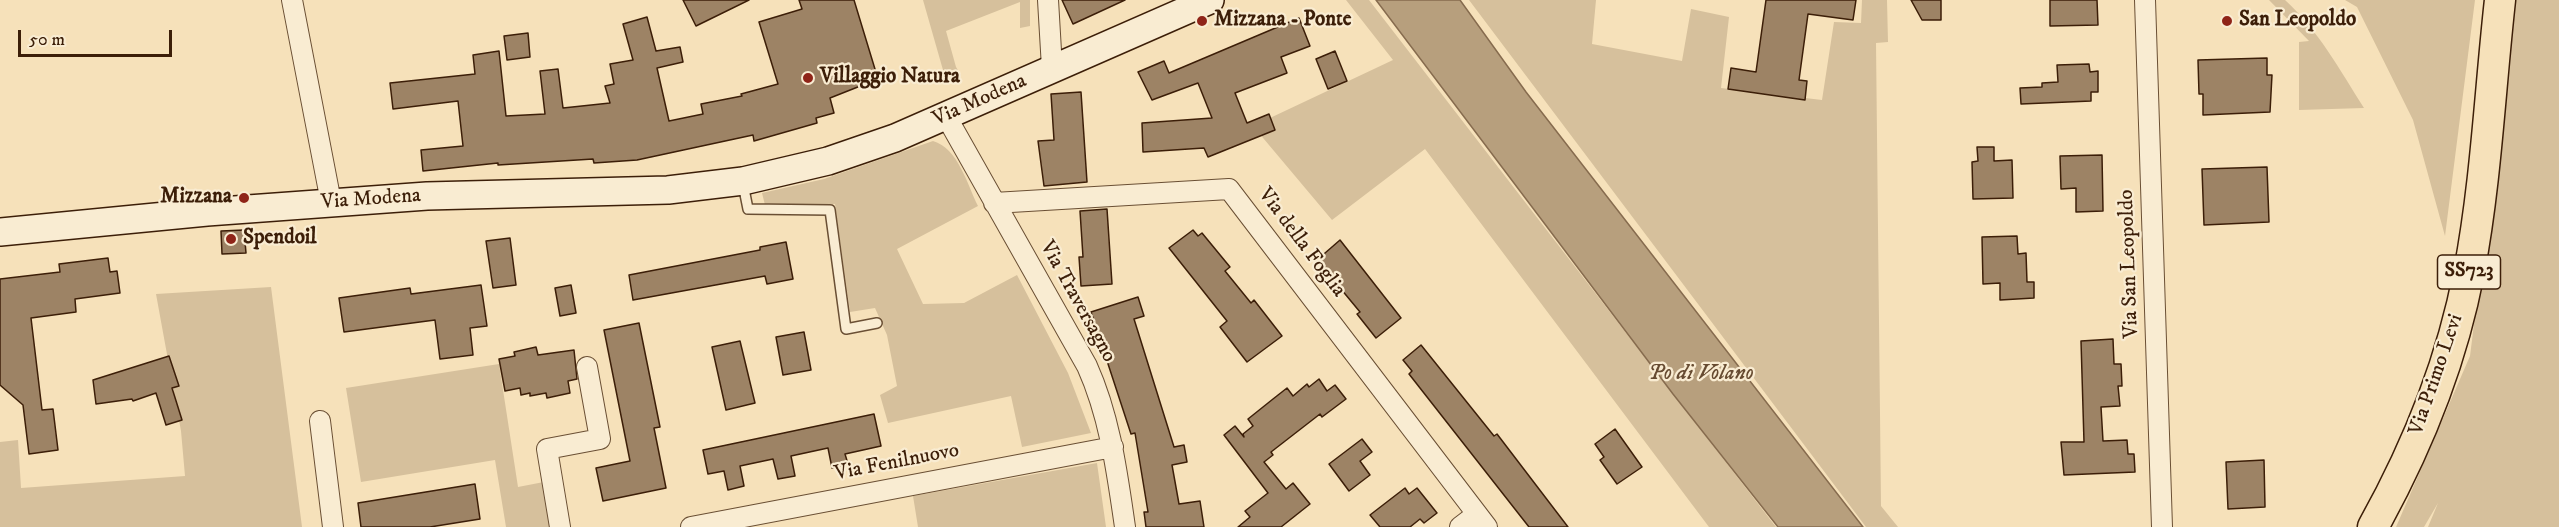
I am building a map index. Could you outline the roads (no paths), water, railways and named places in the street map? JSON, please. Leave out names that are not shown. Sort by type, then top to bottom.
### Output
[{"type":"main road","name":"Via Modena","points":[[0,232],[331,202],[473,193],[668,190],[743,181],[828,161],[895,138],[1210,0]]},
{"type":"main road","name":"Via Primo Levi","points":[[2373,527],[2395,485],[2430,405],[2461,308],[2477,217],[2500,0]]},
{"type":"street","points":[[292,0],[331,202]]},
{"type":"street","points":[[1048,0],[1052,69]]},
{"type":"street","name":"Via San Leopoldo","points":[[2145,0],[2162,527]]},
{"type":"street","name":"Via Traversagno","points":[[946,116],[1087,366],[1097,388],[1113,447],[1125,527]]},
{"type":"street","name":"Via della Foglia","points":[[994,203],[1229,189],[1482,520],[1460,527]]},
{"type":"street","points":[[560,527],[547,449],[600,439],[587,367]]},
{"type":"street","points":[[320,421],[333,527]]},
{"type":"street","name":"Via Fenilnuovo","points":[[691,527],[1113,447]]},
{"type":"lane","points":[[743,181],[748,209],[830,210],[846,329],[877,323]]},
{"type":"water","name":"Po di Volano","points":[[1376,0],[1460,0],[1526,92],[1863,527],[1778,527],[1673,394]]},
{"type":"place","name":"Mizzana - Ponte","points":[[1202,21]]},
{"type":"place","name":"San Leopoldo","points":[[2227,21]]},
{"type":"place","name":"Villaggio Natura","points":[[808,78]]},
{"type":"place","name":"Mizzana","points":[[244,198]]},
{"type":"place","name":"Spendoil","points":[[231,239]]}]
